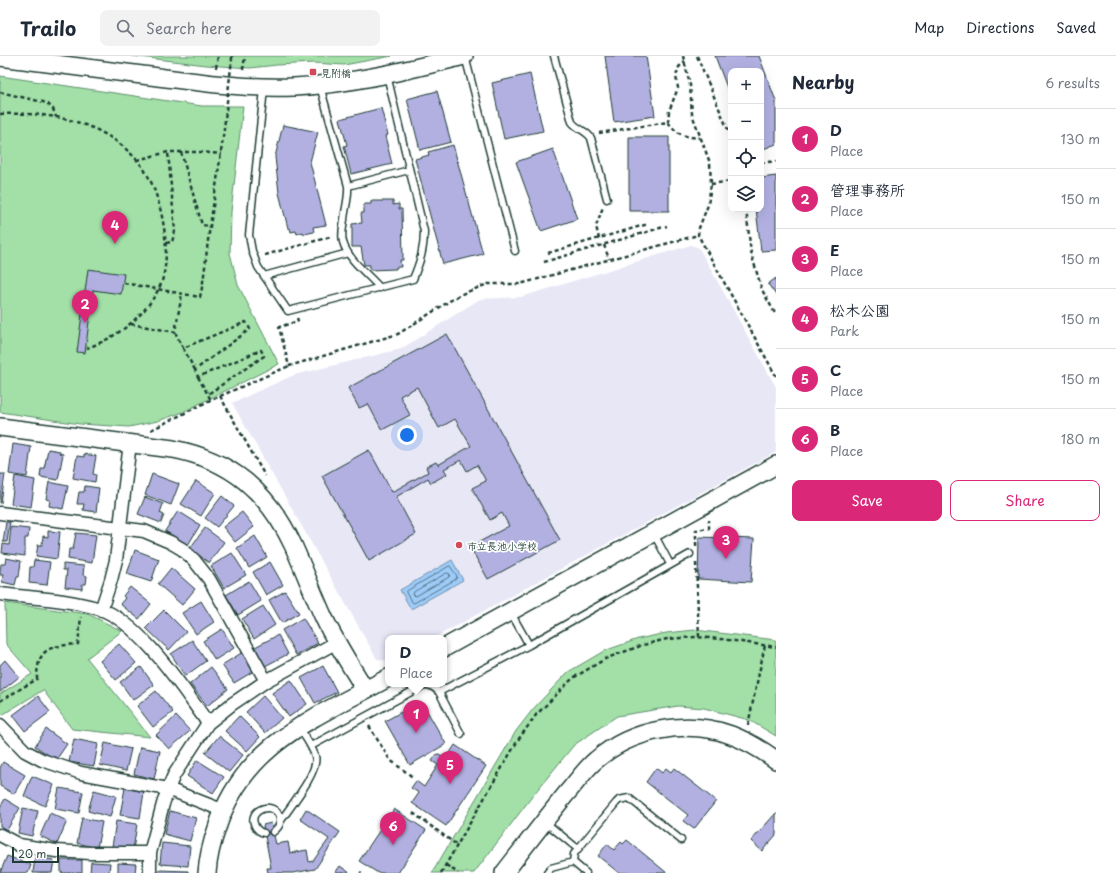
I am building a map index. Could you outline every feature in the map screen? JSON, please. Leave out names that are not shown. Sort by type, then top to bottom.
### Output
[{"type":"street","points":[[0,58],[210,83],[264,87],[320,85],[387,75],[464,56]]},
{"type":"street","points":[[0,428],[173,449],[201,455],[214,460],[235,472],[254,488],[270,507],[293,544],[324,618],[365,690]]},
{"type":"street","points":[[101,610],[116,560],[130,444]]},
{"type":"street","points":[[447,646],[776,465]]},
{"type":"street","points":[[0,513],[144,532],[157,536],[182,549],[204,571],[215,588],[266,681]]},
{"type":"street","points":[[0,594],[85,605],[101,610],[126,625],[156,654],[208,723]]},
{"type":"street","points":[[150,873],[150,853],[168,789],[174,775],[208,723],[232,704],[266,681],[338,642]]},
{"type":"street","points":[[207,873],[207,866],[214,836],[222,810],[256,760],[276,743],[299,727],[385,680]]},
{"type":"street","points":[[0,724],[25,751],[42,760],[81,773],[168,789],[222,810]]},
{"type":"street","points":[[504,873],[589,766],[596,760],[631,739],[656,731],[681,727],[705,729],[730,734],[757,746],[776,760]]},
{"type":"street","points":[[0,835],[19,845],[56,851],[150,853]]},
{"type":"lane","points":[[464,56],[515,251]]},
{"type":"lane","points":[[554,56],[572,122],[574,125],[589,134],[591,138],[608,198]]},
{"type":"lane","points":[[264,87],[249,235],[258,267],[288,311],[413,279],[424,246],[424,231],[387,75]]},
{"type":"lane","points":[[320,85],[348,186],[348,196],[342,234],[343,242],[348,253],[358,266],[368,274],[380,288]]},
{"type":"lane","points":[[348,186],[409,170]]},
{"type":"lane","points":[[264,276],[348,253]]},
{"type":"lane","points":[[653,533],[670,564]]},
{"type":"lane","points":[[439,692],[529,645],[690,554]]},
{"type":"lane","points":[[509,611],[529,645]]},
{"type":"lane","points":[[311,746],[420,687]]},
{"type":"lane","points":[[434,687],[439,692],[461,734]]},
{"type":"lane","points":[[273,832],[277,829],[280,822],[313,773],[316,764],[316,756],[299,727]]},
{"type":"lane","points":[[573,862],[574,854],[619,800],[629,798],[681,840]]},
{"type":"lane","points":[[264,833],[258,831],[254,822],[254,816],[260,809],[268,808],[275,810],[280,822]]},
{"type":"lane","points":[[544,821],[578,849]]},
{"type":"lane","points":[[547,873],[552,868],[573,862]]},
{"type":"lane","points":[[573,862],[586,873]]},
{"type":"path","points":[[216,71],[218,56]]},
{"type":"path","points":[[243,73],[244,56]]},
{"type":"path","points":[[683,56],[690,85],[692,114],[710,163],[711,184],[708,205],[699,228],[698,235],[776,376]]},
{"type":"path","points":[[697,56],[728,130]]},
{"type":"path","points":[[124,282],[200,297],[222,154],[232,58]]},
{"type":"path","points":[[685,61],[679,67],[676,76],[678,88],[669,111],[668,122],[676,132],[686,137],[700,138]]},
{"type":"path","points":[[0,92],[47,103],[53,109],[56,117]]},
{"type":"path","points":[[0,114],[26,113],[56,117],[99,130],[120,144],[137,160],[148,176],[157,198],[163,220],[166,244],[164,271],[159,289],[147,307],[131,324],[101,343],[87,348]]},
{"type":"path","points":[[589,134],[668,122]]},
{"type":"path","points":[[137,160],[168,152],[222,154]]},
{"type":"path","points":[[166,244],[172,242],[174,231],[168,152]]},
{"type":"path","points":[[181,152],[202,225],[210,226]]},
{"type":"path","points":[[764,162],[776,160]]},
{"type":"path","points":[[711,184],[728,181]]},
{"type":"path","points":[[599,239],[596,226],[598,217],[608,198]]},
{"type":"path","points":[[746,212],[751,253],[762,290],[776,315]]},
{"type":"path","points":[[548,253],[648,224]]},
{"type":"path","points":[[544,262],[667,226]]},
{"type":"path","points":[[255,258],[342,234]]},
{"type":"path","points":[[149,431],[211,400],[289,366],[398,334],[459,294],[488,284],[520,284],[698,235]]},
{"type":"path","points":[[607,237],[609,243]]},
{"type":"path","points":[[604,244],[608,259]]},
{"type":"path","points":[[182,294],[175,332],[182,348],[211,400]]},
{"type":"path","points":[[289,366],[279,327],[298,321]]},
{"type":"path","points":[[182,348],[246,322],[250,329],[195,370]]},
{"type":"path","points":[[131,324],[175,332]]},
{"type":"path","points":[[198,377],[261,350],[264,356],[208,394]]},
{"type":"path","points":[[220,396],[266,478]]},
{"type":"path","points":[[696,530],[709,528],[709,513]]},
{"type":"path","points":[[697,590],[699,637]]},
{"type":"path","points":[[0,701],[37,678],[37,667],[46,650],[55,645],[78,644],[82,613]]},
{"type":"path","points":[[441,873],[518,740],[536,715],[572,678],[608,658],[643,645],[667,639],[699,637],[722,638],[776,647]]},
{"type":"path","points":[[748,725],[765,645]]},
{"type":"path","points":[[367,723],[390,760],[414,778]]},
{"type":"path","points":[[413,813],[457,845]]},
{"type":"path","points":[[446,865],[458,873]]},
{"type":"shaded area","name":"市立長池小学校","points":[[691,245],[699,248],[776,387],[776,452],[440,635],[385,635],[385,660],[377,659],[232,403],[294,375],[401,349],[480,299],[521,297]]},
{"type":"green space","points":[[132,56],[392,56],[344,65],[313,63],[250,68],[206,65]]},
{"type":"green space","points":[[0,76],[202,106],[243,106],[231,212],[230,253],[238,285],[279,364],[183,412],[158,421],[129,427],[80,424],[0,412]]},
{"type":"green space","points":[[5,603],[88,614],[122,631],[87,658],[150,737],[72,729],[43,690],[2,715],[0,712],[0,694],[32,674],[6,644]]},
{"type":"green space","points":[[695,630],[776,640],[776,736],[749,720],[704,708],[678,706],[617,716],[574,745],[534,794],[474,873],[432,873],[516,731],[533,709],[568,672],[604,651],[638,639],[666,633]]},
{"type":"water","points":[[452,560],[463,580],[411,609],[400,590]]},
{"type":"building","points":[[605,56],[646,56],[655,116],[614,122]]},
{"type":"building","points":[[715,56],[759,56],[764,68],[728,68],[728,90]]},
{"type":"building","points":[[764,69],[776,101],[776,144],[764,149]]},
{"type":"building","points":[[530,74],[543,131],[504,139],[492,83]]},
{"type":"building","points":[[437,91],[451,142],[420,150],[407,99]]},
{"type":"building","points":[[381,108],[388,135],[385,136],[392,164],[351,174],[344,146],[347,145],[340,119]]},
{"type":"building","points":[[283,125],[318,132],[310,162],[326,225],[313,227],[314,232],[304,234],[303,232],[297,234],[296,231],[291,232],[290,228],[288,228],[279,193],[275,157]]},
{"type":"building","points":[[629,137],[669,137],[669,211],[629,211]]},
{"type":"building","points":[[453,145],[483,254],[443,264],[415,159],[429,155],[428,152]]},
{"type":"building","points":[[553,149],[577,219],[541,231],[516,162]]},
{"type":"building","points":[[776,176],[776,250],[761,251],[756,212],[764,212],[764,178]]},
{"type":"building","points":[[371,201],[393,201],[393,205],[399,204],[399,209],[402,209],[403,260],[400,260],[401,267],[396,267],[396,269],[370,270],[370,265],[364,265],[361,247],[352,247],[352,224],[362,223],[361,213],[364,213],[364,204],[371,204]]},
{"type":"building","points":[[88,269],[124,274],[121,294],[93,290],[85,353],[77,352]]},
{"type":"building","points":[[776,278],[776,295],[768,284]]},
{"type":"building","points":[[447,334],[560,540],[488,579],[470,547],[509,526],[502,513],[490,520],[472,488],[486,481],[477,465],[467,471],[461,460],[444,469],[447,474],[431,483],[428,478],[396,497],[416,534],[369,561],[322,476],[369,450],[392,492],[428,472],[426,467],[436,462],[438,465],[471,446],[455,419],[439,428],[417,387],[400,396],[410,415],[382,430],[368,404],[359,408],[348,388]]},
{"type":"building","points":[[13,444],[31,447],[27,477],[9,474]]},
{"type":"building","points":[[48,449],[60,451],[59,453],[63,454],[58,480],[40,477],[41,469],[44,469]]},
{"type":"building","points":[[84,454],[96,456],[93,474],[96,475],[95,482],[73,478],[77,456],[84,457]]},
{"type":"building","points":[[0,474],[5,474],[1,503],[0,503]]},
{"type":"building","points":[[152,474],[179,484],[171,505],[145,495]]},
{"type":"building","points":[[15,476],[35,480],[31,507],[11,504]]},
{"type":"building","points":[[196,481],[215,493],[201,516],[181,504]]},
{"type":"building","points":[[49,482],[68,486],[63,509],[49,506],[50,500],[46,499]]},
{"type":"building","points":[[85,486],[99,488],[96,512],[83,510],[84,504],[77,504],[79,492],[84,492]]},
{"type":"building","points":[[222,496],[234,506],[217,527],[205,518]]},
{"type":"building","points":[[145,497],[163,504],[160,513],[164,515],[161,523],[138,514]]},
{"type":"building","points":[[178,511],[200,525],[188,545],[165,531]]},
{"type":"building","points":[[242,512],[254,527],[235,542],[223,527]]},
{"type":"building","points":[[6,522],[10,522],[7,542],[3,542]]},
{"type":"building","points":[[11,527],[29,529],[28,538],[25,538],[25,556],[2,553],[3,544],[9,545]]},
{"type":"building","points":[[205,528],[224,542],[209,563],[190,548]]},
{"type":"building","points":[[48,531],[60,532],[57,559],[36,556],[38,545],[42,545],[43,536],[48,537]]},
{"type":"building","points":[[76,533],[96,535],[92,563],[68,559],[69,549],[73,549]]},
{"type":"building","points":[[255,536],[267,557],[249,568],[237,548]]},
{"type":"building","points":[[699,537],[754,539],[751,582],[698,579]]},
{"type":"building","points":[[135,550],[159,559],[151,582],[127,574]]},
{"type":"building","points":[[232,553],[246,575],[224,588],[211,566]]},
{"type":"building","points":[[6,558],[21,561],[19,577],[17,577],[15,585],[2,582],[3,575],[0,575],[1,564],[5,564]]},
{"type":"building","points":[[34,560],[50,562],[47,585],[29,583],[30,567],[33,567]]},
{"type":"building","points":[[270,562],[283,585],[266,595],[253,572]]},
{"type":"building","points":[[63,564],[84,566],[83,575],[87,576],[86,584],[82,584],[82,589],[65,587],[67,570],[63,570]]},
{"type":"building","points":[[171,568],[195,589],[182,605],[158,584]]},
{"type":"building","points":[[249,581],[261,601],[238,615],[226,595]]},
{"type":"building","points":[[130,587],[151,604],[139,619],[120,604],[125,598],[123,596]]},
{"type":"building","points":[[285,591],[299,613],[282,623],[269,600]]},
{"type":"building","points":[[201,601],[214,622],[196,634],[182,613]]},
{"type":"building","points":[[263,606],[275,625],[254,639],[242,619]]},
{"type":"building","points":[[164,610],[186,632],[169,650],[146,628]]},
{"type":"building","points":[[303,618],[318,643],[296,655],[282,630]]},
{"type":"building","points":[[222,629],[234,648],[215,660],[203,641]]},
{"type":"building","points":[[278,635],[288,654],[265,666],[255,647]]},
{"type":"building","points":[[192,640],[206,661],[185,676],[171,654]]},
{"type":"building","points":[[119,644],[136,663],[116,680],[100,661]]},
{"type":"building","points":[[243,652],[254,671],[234,683],[222,665]]},
{"type":"building","points":[[5,660],[19,677],[0,692],[0,665]]},
{"type":"building","points":[[323,666],[337,692],[315,703],[301,678]]},
{"type":"building","points":[[141,667],[154,685],[133,700],[120,682]]},
{"type":"building","points":[[211,667],[228,689],[207,706],[190,684]]},
{"type":"building","points":[[291,680],[307,704],[289,717],[272,693]]},
{"type":"building","points":[[156,691],[173,712],[153,727],[137,706]]},
{"type":"building","points":[[38,696],[50,712],[25,731],[13,715]]},
{"type":"building","points":[[263,696],[282,718],[265,733],[246,712]]},
{"type":"building","points":[[423,704],[446,744],[410,765],[385,721],[401,712],[402,715]]},
{"type":"building","points":[[176,716],[190,731],[169,749],[156,735]]},
{"type":"building","points":[[239,716],[260,737],[247,751],[225,731]]},
{"type":"building","points":[[46,729],[67,744],[56,760],[35,746]]},
{"type":"building","points":[[219,736],[243,755],[229,772],[205,753]]},
{"type":"building","points":[[74,739],[98,744],[94,766],[69,762]]},
{"type":"building","points":[[105,743],[131,749],[126,771],[100,765]]},
{"type":"building","points":[[455,745],[486,766],[446,826],[412,803],[419,793],[411,788],[416,781],[424,787],[438,765],[432,761],[437,754],[446,759]]},
{"type":"building","points":[[140,747],[160,751],[154,779],[134,774]]},
{"type":"building","points":[[197,760],[224,777],[213,793],[187,776]]},
{"type":"building","points":[[3,762],[25,775],[14,794],[0,786],[0,768]]},
{"type":"building","points":[[656,768],[662,773],[666,768],[671,772],[674,768],[716,801],[694,829],[683,821],[688,815],[646,782]]},
{"type":"building","points":[[32,776],[54,785],[45,806],[24,796]]},
{"type":"building","points":[[59,788],[83,792],[79,813],[55,809]]},
{"type":"building","points":[[125,788],[144,792],[140,818],[120,815]]},
{"type":"building","points":[[94,790],[116,796],[110,817],[88,811]]},
{"type":"building","points":[[5,799],[20,808],[7,830],[0,826],[0,807]]},
{"type":"building","points":[[23,808],[38,811],[32,836],[18,833]]},
{"type":"building","points":[[306,809],[340,832],[315,869],[293,873],[268,873],[267,868],[271,868],[263,825],[271,823],[276,844],[288,842],[290,853],[307,850],[309,862],[313,861],[329,839],[300,819]]},
{"type":"building","points":[[394,809],[426,830],[398,873],[378,873],[359,861]]},
{"type":"building","points":[[170,811],[196,818],[190,841],[164,834]]},
{"type":"building","points":[[50,813],[67,821],[57,844],[40,836]]},
{"type":"building","points":[[776,813],[776,835],[762,851],[751,841]]},
{"type":"building","points":[[82,818],[102,822],[97,848],[77,843]]},
{"type":"building","points":[[116,821],[137,824],[133,850],[112,847]]},
{"type":"building","points":[[627,840],[667,873],[619,873],[598,856],[607,844],[614,850],[621,842],[623,844]]},
{"type":"building","points":[[162,843],[190,846],[188,866],[160,864]]},
{"type":"building","points":[[7,856],[31,865],[28,873],[0,873]]},
{"type":"building","points":[[35,857],[54,860],[52,873],[33,873]]},
{"type":"building","points":[[61,860],[82,860],[82,873],[61,873]]},
{"type":"building","points":[[91,862],[110,863],[109,873],[90,873]]},
{"type":"building","points":[[118,863],[136,864],[135,873],[118,873]]},
{"type":"building","points":[[340,866],[350,873],[335,873]]},
{"type":"building","points":[[159,870],[188,871],[188,873],[158,873]]},
{"type":"place","name":"見附橋","points":[[313,72]]},
{"type":"place","name":"松木公園","points":[[115,244]]},
{"type":"place","name":"管理事務所","points":[[85,323]]},
{"type":"place","name":"市立長池小学校","points":[[459,545]]},
{"type":"place","name":"E","points":[[726,559]]},
{"type":"place","name":"D","points":[[416,733]]},
{"type":"place","name":"C","points":[[450,784]]},
{"type":"place","name":"B","points":[[393,845]]}]
